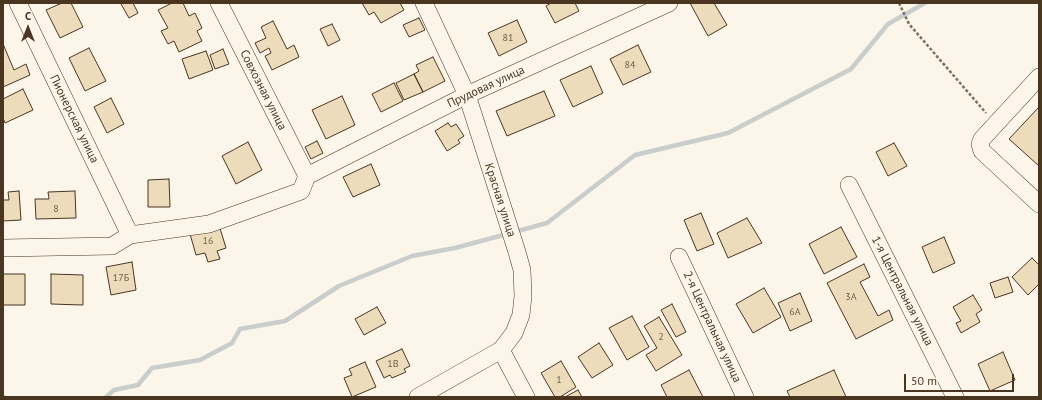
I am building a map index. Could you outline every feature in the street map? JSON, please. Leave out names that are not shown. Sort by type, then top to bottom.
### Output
[{"type":"street","name":"Пионерская улица","points":[[18,3],[130,236]]},
{"type":"street","name":"Совхозная улица","points":[[219,3],[307,176]]},
{"type":"street","name":"Красная улица","points":[[424,3],[467,94],[522,270],[523,296],[521,315],[514,333],[501,350]]},
{"type":"street","name":"Прудовая улица","points":[[307,176],[467,94],[660,5]]},
{"type":"street","points":[[1039,77],[995,124],[982,139],[980,144],[981,149],[1039,204]]},
{"type":"street","points":[[3,248],[112,246],[130,236],[209,224],[301,191],[307,176]]},
{"type":"street","name":"1-я Центральная улица","points":[[849,185],[955,397]]},
{"type":"street","name":"2-я Центральная улица","points":[[679,257],[745,397]]},
{"type":"street","points":[[418,397],[501,350],[526,397]]},
{"type":"path","points":[[899,3],[909,24],[995,124]]},
{"type":"building","points":[[62,3],[71,3],[83,27],[60,38],[46,10]]},
{"type":"building","points":[[133,3],[138,13],[129,18],[121,4]]},
{"type":"building","points":[[172,3],[183,3],[189,16],[195,13],[202,28],[197,31],[202,41],[179,52],[174,41],[168,44],[161,31],[168,28],[158,10]]},
{"type":"building","points":[[362,3],[400,3],[404,10],[381,23],[374,12],[369,15]]},
{"type":"building","points":[[551,3],[575,3],[579,11],[555,23],[546,6]]},
{"type":"building","points":[[690,3],[714,3],[727,25],[708,36]]},
{"type":"building","points":[[419,18],[425,30],[409,37],[403,25]]},
{"type":"building","points":[[517,20],[527,42],[499,56],[488,33]]},
{"type":"building","points":[[273,21],[287,49],[294,45],[299,57],[272,70],[265,56],[271,53],[269,48],[260,53],[255,43],[266,38],[261,27]]},
{"type":"building","points":[[332,24],[340,40],[328,46],[320,29]]},
{"type":"building","points":[[3,44],[14,70],[26,64],[30,75],[3,87]]},
{"type":"building","points":[[638,45],[651,72],[623,85],[610,59]]},
{"type":"building","points":[[89,48],[106,81],[85,91],[69,58]]},
{"type":"building","points":[[223,49],[229,64],[215,69],[210,55]]},
{"type":"building","points":[[206,51],[213,70],[189,79],[182,59]]},
{"type":"building","points":[[433,57],[445,81],[423,92],[414,74],[419,71],[416,65]]},
{"type":"building","points":[[591,66],[603,93],[573,107],[560,80]]},
{"type":"building","points":[[414,74],[423,92],[404,100],[396,83]]},
{"type":"building","points":[[394,83],[403,101],[381,112],[372,94]]},
{"type":"building","points":[[23,89],[33,110],[5,123],[3,118],[3,99]]},
{"type":"building","points":[[544,91],[555,116],[507,136],[496,111]]},
{"type":"building","points":[[342,96],[355,125],[326,139],[312,110]]},
{"type":"building","points":[[111,98],[124,124],[107,133],[94,107]]},
{"type":"building","points":[[1039,107],[1039,166],[1009,139]]},
{"type":"building","points":[[448,123],[451,127],[456,124],[464,136],[458,140],[460,143],[447,151],[435,131]]},
{"type":"building","points":[[317,141],[323,153],[311,159],[305,147]]},
{"type":"building","points":[[248,142],[262,170],[236,184],[222,156]]},
{"type":"building","points":[[894,143],[907,166],[888,176],[876,152]]},
{"type":"building","points":[[371,164],[380,185],[353,197],[343,177]]},
{"type":"building","points":[[169,179],[170,207],[148,207],[148,180]]},
{"type":"building","points":[[19,191],[21,220],[3,221],[3,200],[9,200],[8,192]]},
{"type":"building","points":[[75,191],[76,218],[36,219],[35,199],[49,199],[48,192]]},
{"type":"building","points":[[701,213],[714,244],[697,251],[684,220]]},
{"type":"building","points":[[747,218],[762,243],[728,258],[717,233]]},
{"type":"building","points":[[219,225],[226,248],[217,251],[220,259],[208,262],[205,253],[196,255],[190,234]]},
{"type":"building","points":[[841,227],[857,257],[824,274],[809,244]]},
{"type":"building","points":[[944,237],[955,263],[933,273],[922,247]]},
{"type":"building","points":[[1032,258],[1039,265],[1039,284],[1028,295],[1012,277]]},
{"type":"building","points":[[132,262],[136,290],[111,295],[106,267]]},
{"type":"building","points":[[864,264],[870,277],[860,282],[878,316],[889,310],[893,320],[856,339],[827,283]]},
{"type":"building","points":[[3,274],[25,274],[25,305],[3,305]]},
{"type":"building","points":[[51,274],[83,275],[83,305],[51,304]]},
{"type":"building","points":[[1008,277],[1013,292],[995,298],[990,283]]},
{"type":"building","points":[[764,288],[781,317],[753,333],[736,304]]},
{"type":"building","points":[[800,293],[812,321],[790,331],[778,303]]},
{"type":"building","points":[[973,295],[982,310],[976,314],[980,322],[961,333],[956,323],[961,321],[953,307]]},
{"type":"building","points":[[672,304],[686,332],[676,337],[661,310]]},
{"type":"building","points":[[377,307],[386,323],[364,335],[355,319]]},
{"type":"building","points":[[632,316],[649,347],[627,360],[609,328]]},
{"type":"building","points":[[659,317],[682,355],[656,371],[646,355],[657,348],[644,326]]},
{"type":"building","points":[[599,343],[613,365],[592,378],[578,357]]},
{"type":"building","points":[[402,349],[410,366],[404,369],[406,372],[392,378],[390,375],[384,378],[376,361]]},
{"type":"building","points":[[1003,352],[1015,380],[990,391],[978,364]]},
{"type":"building","points":[[561,361],[576,387],[560,397],[555,397],[541,373]]},
{"type":"building","points":[[365,362],[376,387],[352,397],[344,378],[352,375],[349,369]]},
{"type":"building","points":[[689,370],[703,397],[667,397],[661,385]]},
{"type":"building","points":[[834,370],[846,397],[790,397],[787,391]]},
{"type":"building","points":[[578,390],[582,397],[565,397]]},
{"type":"waterway","points":[[514,232],[547,223],[635,155],[728,133],[851,69],[888,24],[925,3]]},
{"type":"waterway","points":[[106,397],[114,390],[138,385],[152,368],[200,360],[232,343],[240,329],[285,321],[339,286],[412,256],[455,248],[507,234]]}]
